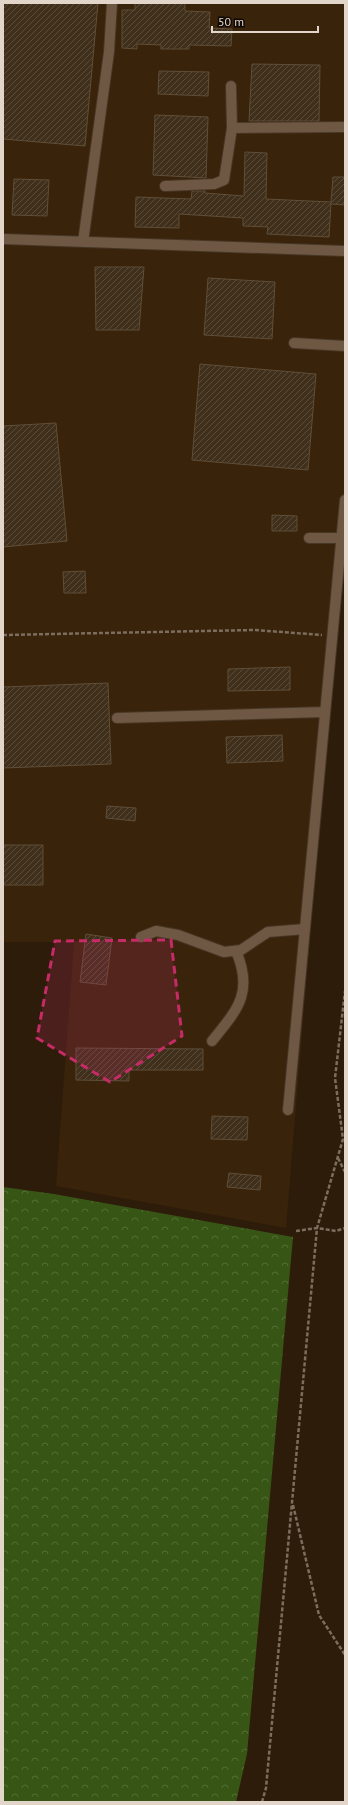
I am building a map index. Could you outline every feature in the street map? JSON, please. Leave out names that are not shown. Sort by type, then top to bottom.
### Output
[{"type":"street","points":[[83,242],[110,52],[112,3]]},
{"type":"street","points":[[165,186],[214,184],[224,180],[232,128],[231,86]]},
{"type":"street","points":[[232,128],[345,127]]},
{"type":"street","points":[[3,239],[345,251]]},
{"type":"street","points":[[294,343],[345,346]]},
{"type":"street","points":[[288,1110],[345,500]]},
{"type":"street","points":[[309,538],[341,538]]},
{"type":"street","points":[[117,718],[325,712]]},
{"type":"street","points":[[141,937],[156,931],[178,935],[224,952],[241,950],[268,932],[305,929]]},
{"type":"street","points":[[212,1041],[234,1014],[243,998],[242,969],[236,951]]},
{"type":"path","points":[[3,635],[255,630],[332,635]]},
{"type":"path","points":[[262,1802],[266,1788],[317,1228],[344,1139],[335,1078],[345,991]]},
{"type":"path","points":[[338,1158],[345,1172]]},
{"type":"path","points":[[296,1231],[317,1228],[336,1231],[345,1228]]},
{"type":"path","points":[[292,1503],[319,1615],[345,1656]]},
{"type":"highlighted area","points":[[171,940],[182,1036],[110,1082],[37,1038],[55,941]]},
{"type":"shaded area","points":[[3,3],[345,3],[345,510],[286,1228],[56,1186],[74,942],[3,942]]},
{"type":"green space","points":[[3,1187],[54,1194],[293,1237],[247,1754],[236,1802],[3,1802]]},
{"type":"building","points":[[3,3],[98,3],[85,146],[3,139]]},
{"type":"building","points":[[135,3],[185,3],[185,11],[210,12],[209,28],[232,29],[231,46],[189,45],[189,49],[161,49],[161,45],[137,44],[137,49],[122,48],[122,10],[135,10]]},
{"type":"building","points":[[252,64],[320,65],[319,121],[249,121]]},
{"type":"building","points":[[159,71],[209,72],[208,96],[158,94]]},
{"type":"building","points":[[155,115],[208,117],[206,178],[153,175]]},
{"type":"building","points":[[245,152],[267,153],[266,199],[331,202],[333,177],[345,177],[345,205],[331,204],[329,237],[267,234],[268,227],[243,226],[243,218],[179,214],[179,228],[135,227],[136,197],[191,199],[192,191],[205,191],[205,193],[244,196]]},
{"type":"building","points":[[14,179],[49,180],[47,216],[12,215]]},
{"type":"building","points":[[95,267],[144,267],[139,330],[96,330]]},
{"type":"building","points":[[208,278],[275,282],[272,339],[204,335]]},
{"type":"building","points":[[200,364],[316,374],[308,470],[192,460]]},
{"type":"building","points":[[56,423],[67,541],[3,547],[3,426]]},
{"type":"building","points":[[272,515],[297,516],[297,531],[272,531]]},
{"type":"building","points":[[85,571],[86,593],[64,593],[63,572]]},
{"type":"building","points":[[290,667],[290,690],[228,691],[228,669]]},
{"type":"building","points":[[108,683],[111,764],[3,768],[3,687]]},
{"type":"building","points":[[282,735],[283,761],[227,763],[226,737]]},
{"type":"building","points":[[107,806],[136,808],[135,821],[106,818]]},
{"type":"building","points":[[3,845],[43,845],[43,885],[3,885]]},
{"type":"building","points":[[86,934],[112,938],[106,985],[80,982]]},
{"type":"building","points":[[76,1048],[203,1049],[203,1070],[129,1070],[129,1081],[76,1080]]},
{"type":"building","points":[[212,1116],[248,1117],[247,1140],[211,1139]]},
{"type":"building","points":[[229,1173],[261,1176],[260,1190],[227,1187]]}]
